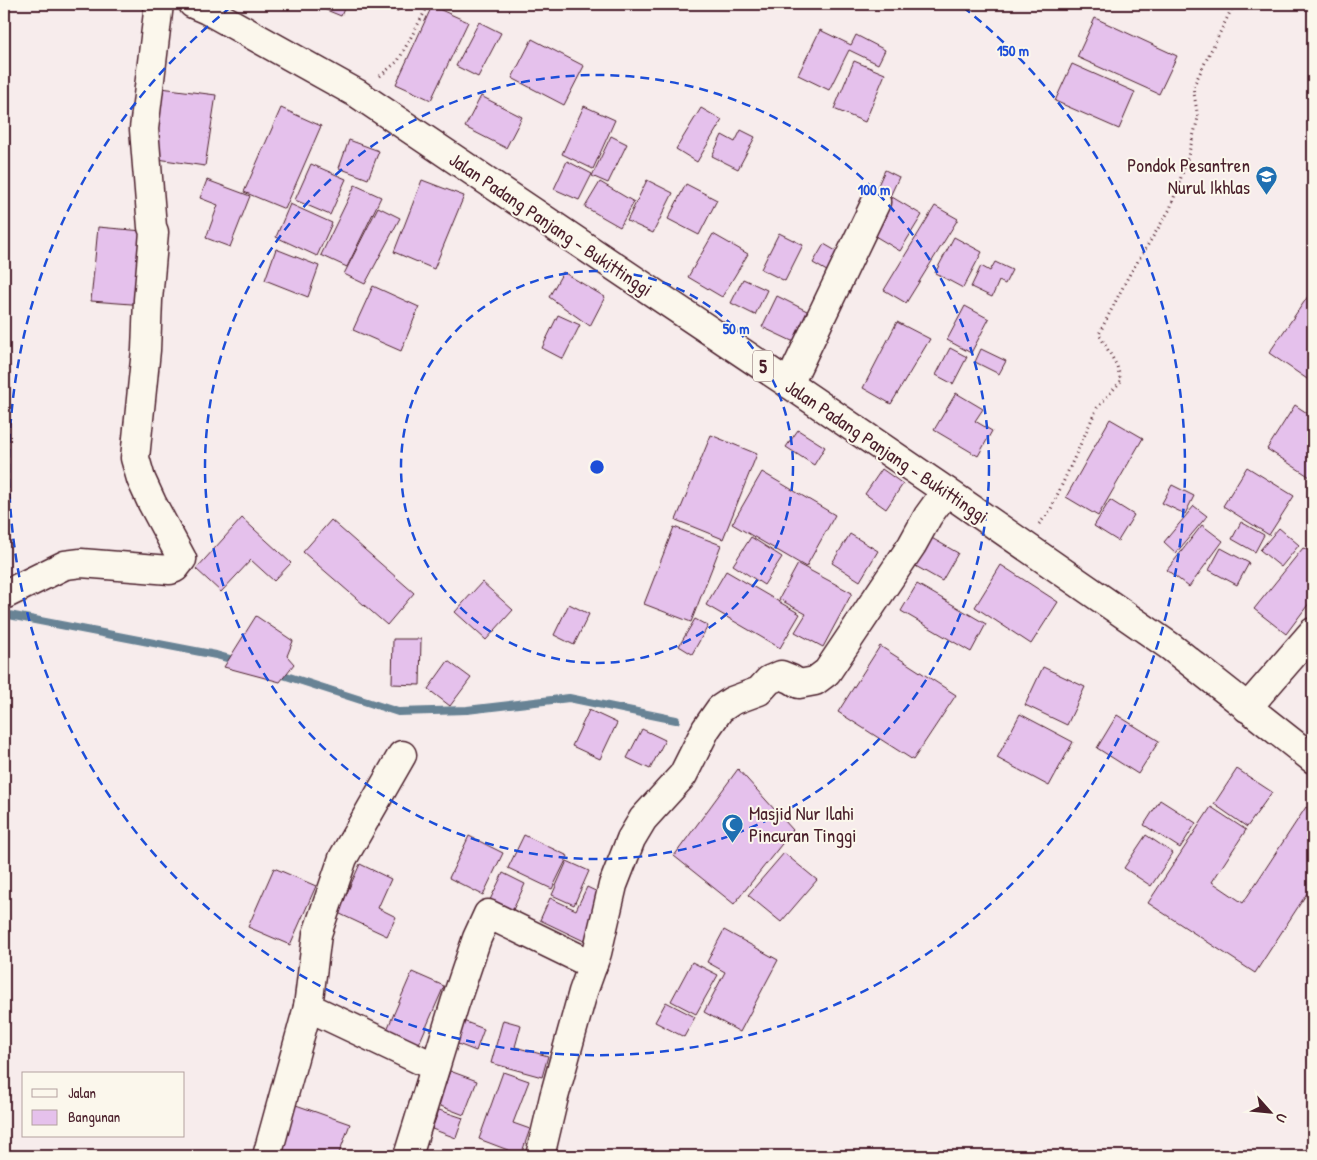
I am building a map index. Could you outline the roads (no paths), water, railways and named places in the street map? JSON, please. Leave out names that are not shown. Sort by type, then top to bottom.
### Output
[{"type":"main road","points":[[4,595],[65,565],[81,563],[170,570],[175,568],[182,559],[152,503],[141,479],[135,458],[146,350],[154,232],[152,227],[144,129],[159,4]]},
{"type":"main road","name":"Jalan Padang Panjang - Bukittinggi","points":[[203,6],[358,94],[946,490],[1171,647],[1313,759]]},
{"type":"main road","points":[[789,384],[876,202]]},
{"type":"main road","points":[[540,1156],[556,1088],[583,992],[597,953],[613,885],[631,839],[643,819],[684,775],[706,729],[720,709],[732,701],[759,691],[769,680],[781,675],[791,678],[799,684],[815,681],[827,672],[946,490]]},
{"type":"main road","points":[[1247,708],[1313,632]]},
{"type":"main road","points":[[267,1156],[308,1007],[317,934],[343,858],[402,755]]},
{"type":"main road","points":[[408,1156],[477,938],[488,914],[593,965]]},
{"type":"main road","points":[[308,1007],[435,1067]]},
{"type":"waterway","points":[[9,615],[216,655],[237,661]]},
{"type":"waterway","points":[[277,673],[398,712],[467,710],[569,698],[676,720]]},
{"type":"place","name":"Pondok Pesantren Nurul Ikhlas","points":[[1266,195]]},
{"type":"place","name":"Masjid Nur Ilahi Pincuran Tinggi","points":[[733,843]]}]
